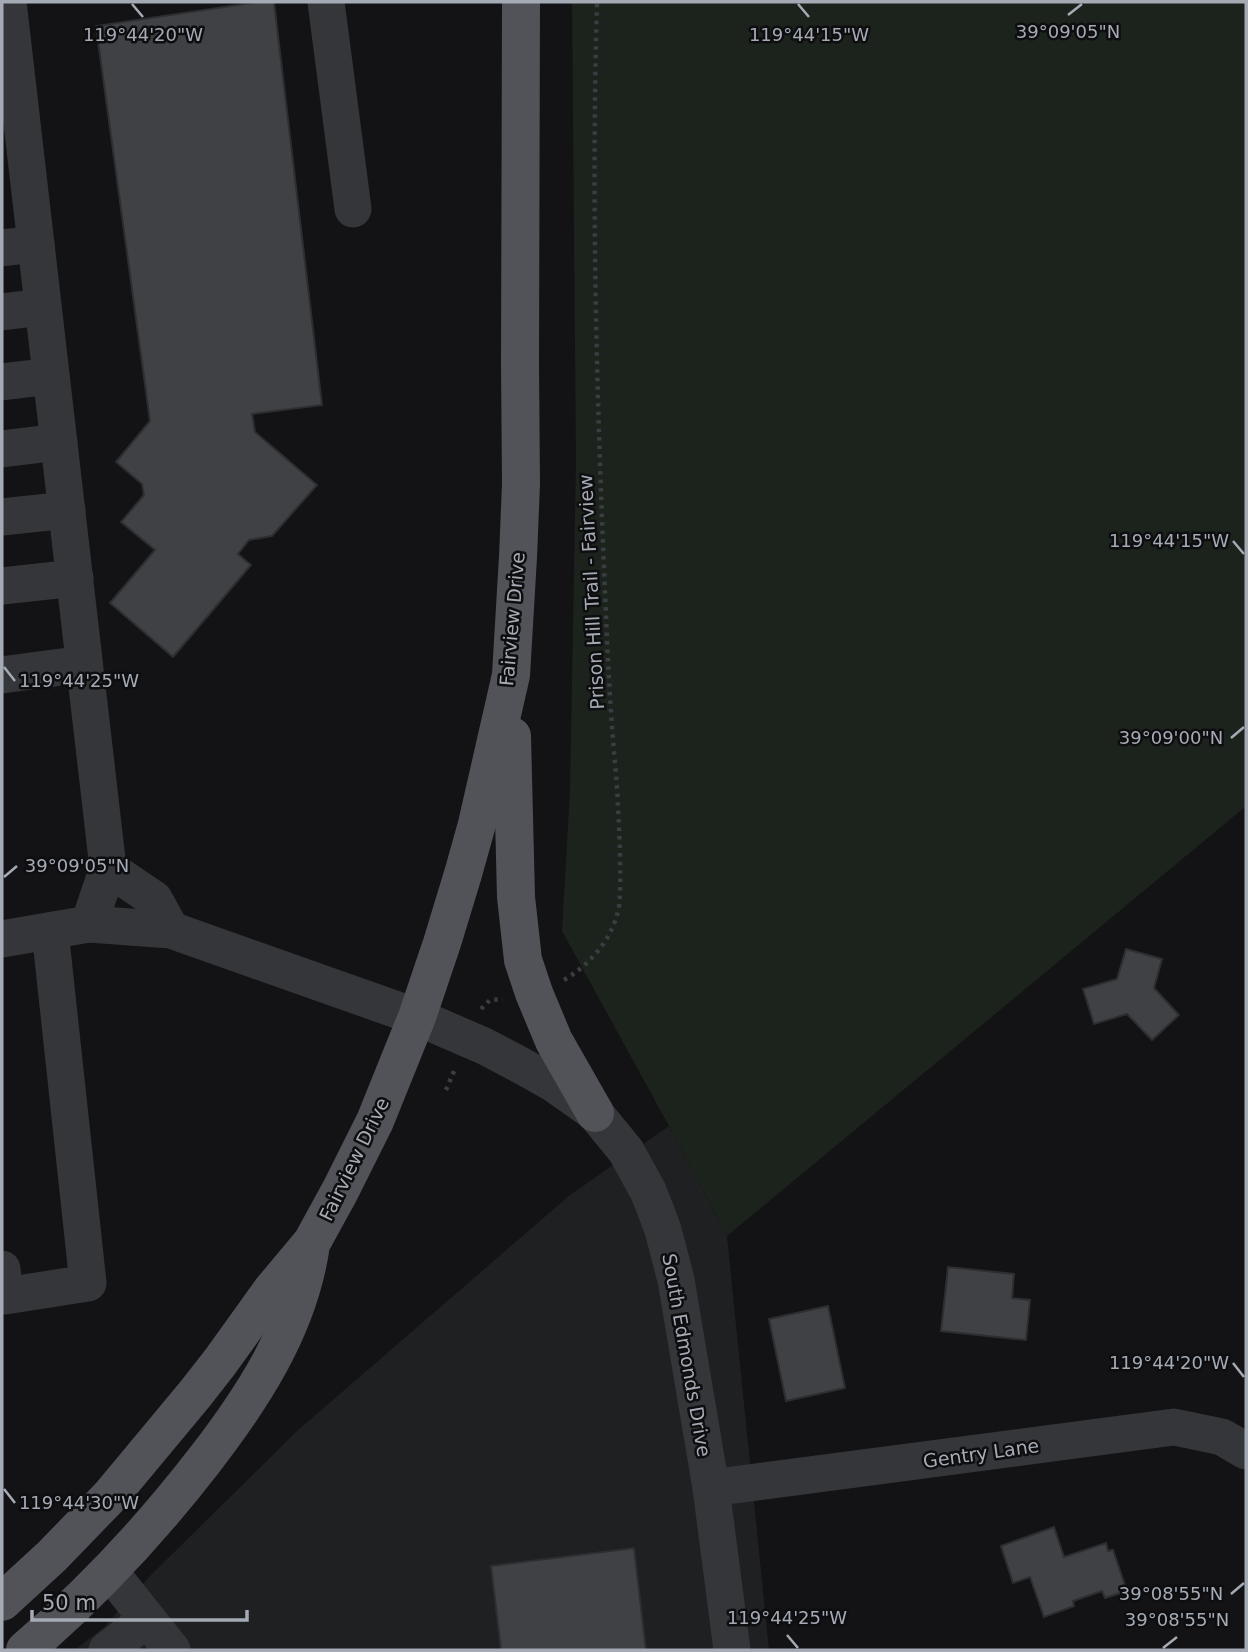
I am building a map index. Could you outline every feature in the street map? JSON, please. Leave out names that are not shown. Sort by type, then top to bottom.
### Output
[{"type":"main road","name":"Fairview Drive","points":[[2,1602],[52,1556],[111,1494],[195,1394],[271,1291],[312,1242],[375,1121],[417,1017],[452,912],[489,775],[510,675],[521,484],[521,2]]},
{"type":"main road","points":[[510,675],[516,897],[523,960],[554,1041],[595,1113]]},
{"type":"main road","name":"Fairview Drive","points":[[25,1650],[110,1572],[184,1487],[238,1414],[267,1367],[293,1314],[306,1275],[312,1242]]},
{"type":"street","points":[[8,2],[9,73],[19,246],[43,307],[108,868],[89,924]]},
{"type":"street","points":[[326,2],[352,209]]},
{"type":"street","points":[[2,312],[43,307]]},
{"type":"street","points":[[2,382],[51,376]]},
{"type":"street","points":[[2,449],[59,442]]},
{"type":"street","points":[[2,517],[67,510]]},
{"type":"street","points":[[2,586],[75,578]]},
{"type":"street","points":[[2,675],[85,664]]},
{"type":"street","points":[[108,868],[154,899],[171,930]]},
{"type":"street","name":"South Edmonds Drive","points":[[2,939],[89,924],[171,930],[417,1017],[468,1039],[542,1076],[595,1113],[618,1141],[648,1191],[663,1230],[676,1280],[711,1488],[732,1650]]},
{"type":"street","points":[[2,1269],[5,1296],[88,1283],[50,931]]},
{"type":"street","name":"Gentry Lane","points":[[711,1488],[1174,1427],[1222,1437],[1246,1451]]},
{"type":"street","points":[[110,1572],[172,1650]]},
{"type":"street","points":[[107,1650],[147,1619]]},
{"type":"path","name":"Prison Hill Trail - Fairview","points":[[446,1090],[480,1010],[490,1000],[518,998],[550,988],[581,969],[605,941],[618,908],[621,884],[619,816],[610,700],[599,463],[594,265],[597,2]]},
{"type":"shaded area","points":[[572,2],[1246,2],[1246,808],[727,1236],[562,931],[570,791],[576,461]]},
{"type":"shaded area","points":[[669,1126],[727,1236],[769,1650],[75,1650],[104,1627],[152,1574],[297,1431],[570,1195]]},
{"type":"building","points":[[257,2],[274,2],[322,405],[252,414],[255,432],[317,485],[272,536],[249,540],[238,554],[251,565],[173,657],[110,603],[155,550],[121,522],[144,495],[142,484],[116,462],[150,421],[96,26]]},
{"type":"building","points":[[1126,949],[1162,959],[1154,988],[1179,1015],[1152,1040],[1127,1014],[1094,1024],[1083,989],[1117,979]]},
{"type":"building","points":[[948,1267],[1014,1274],[1012,1298],[1030,1300],[1026,1340],[941,1331]]},
{"type":"building","points":[[828,1306],[845,1388],[786,1401],[769,1319]]},
{"type":"building","points":[[1054,1527],[1064,1557],[1106,1543],[1108,1551],[1113,1550],[1127,1591],[1105,1598],[1102,1591],[1073,1601],[1074,1606],[1044,1617],[1030,1577],[1013,1583],[1001,1546]]},
{"type":"building","points":[[634,1548],[646,1650],[501,1650],[491,1566]]}]
